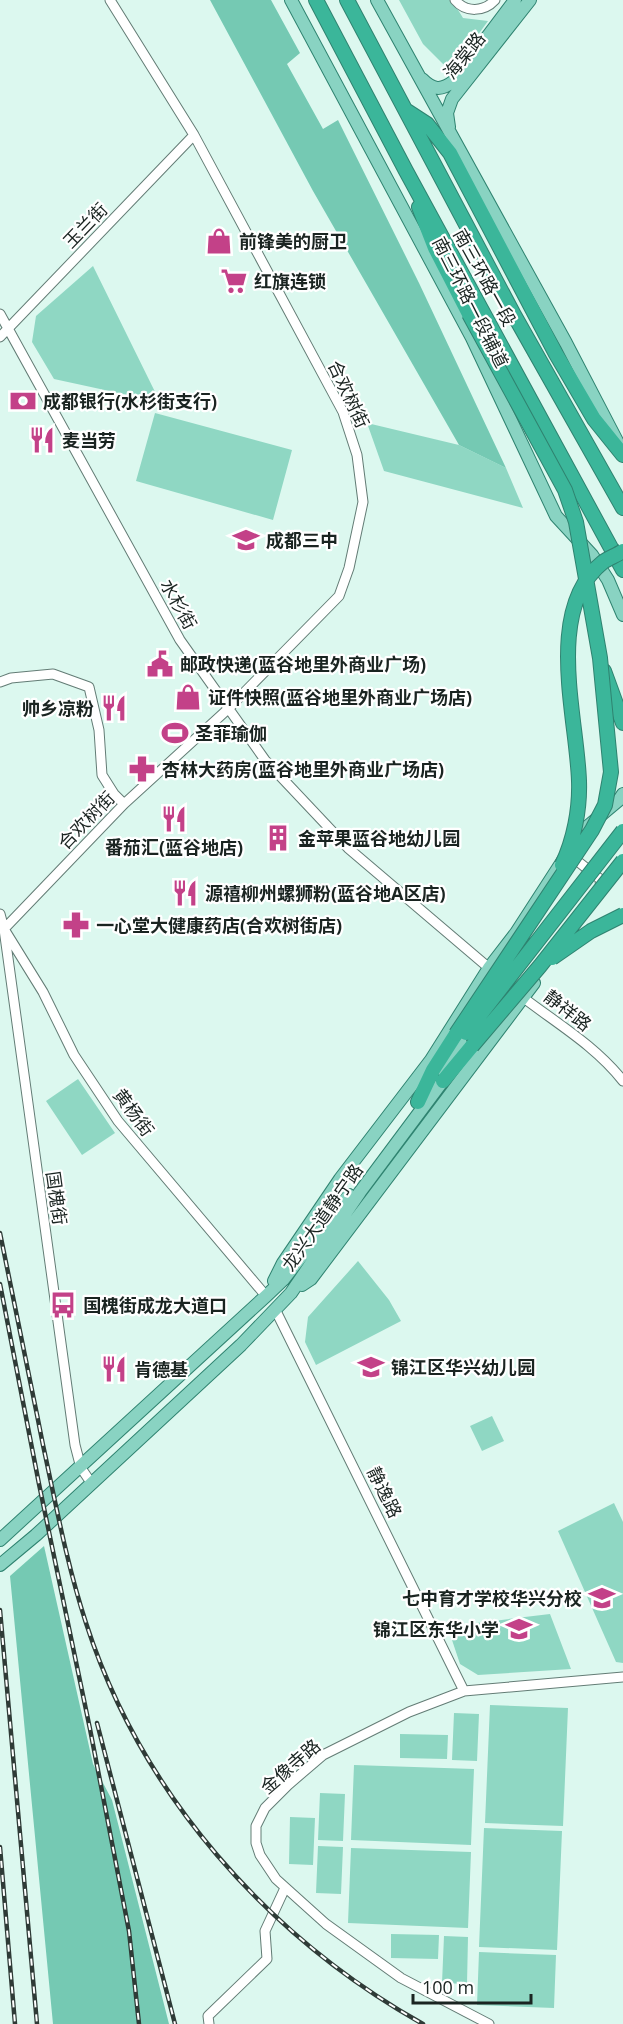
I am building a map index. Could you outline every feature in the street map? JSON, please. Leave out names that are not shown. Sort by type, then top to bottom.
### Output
[{"type":"highway","name":"南三环路一段","points":[[316,0],[406,171],[623,570]]},
{"type":"highway","name":"南三环路一段","points":[[347,0],[514,315],[621,504]]},
{"type":"highway","points":[[405,110],[427,124],[450,153],[556,354],[594,419],[623,454]]},
{"type":"highway","points":[[406,171],[435,249],[565,490],[576,522],[600,658],[611,772],[605,805],[592,830],[550,892],[443,1081]]},
{"type":"highway","points":[[550,892],[566,858],[576,821],[579,783],[568,674],[569,636],[574,607],[588,578],[603,562],[623,551]]},
{"type":"highway","points":[[600,658],[623,723]]},
{"type":"highway","points":[[465,1040],[623,831]]},
{"type":"highway","points":[[465,1040],[623,843]]},
{"type":"highway","points":[[418,1102],[433,1070],[540,966],[623,861]]},
{"type":"highway","points":[[540,966],[591,931],[623,915]]},
{"type":"main road","name":"南三环路一段辅道","points":[[291,0],[472,338],[556,516],[592,555],[608,580],[623,615]]},
{"type":"main road","points":[[377,0],[566,343],[623,454]]},
{"type":"main road","name":"海棠路","points":[[418,75],[429,87],[439,89],[447,87],[454,81],[515,0]]},
{"type":"main road","name":"海棠路","points":[[453,140],[447,112],[452,99],[530,0]]},
{"type":"main road","points":[[266,1296],[283,1263],[340,1179],[431,1060],[489,968],[516,933],[582,831],[622,795]]},
{"type":"main road","points":[[291,1293],[311,1279],[523,997],[623,869]]},
{"type":"main road","name":"龙兴大道静宁路","points":[[0,1565],[36,1536],[241,1345],[291,1293],[360,1192],[443,1081]]},
{"type":"main road","name":"龙兴大道静宁路","points":[[0,1540],[81,1468],[282,1280],[418,1102]]},
{"type":"street","name":"合欢树街","points":[[4,929],[124,804],[228,710],[339,596],[349,568],[363,502],[357,455],[343,412],[194,135],[110,0]]},
{"type":"street","points":[[455,0],[461,7],[476,10],[484,8],[495,0]]},
{"type":"street","name":"玉兰街","points":[[0,337],[194,135]]},
{"type":"street","name":"水杉街","points":[[0,314],[180,640],[265,760],[348,848],[489,968]]},
{"type":"street","points":[[0,682],[11,678],[53,674],[89,687],[99,730],[102,776],[124,804]]},
{"type":"street","points":[[567,853],[600,879],[602,888],[599,902]]},
{"type":"street","name":"国槐街","points":[[0,914],[4,929],[75,1445],[81,1468],[92,1484]]},
{"type":"street","name":"黄杨街","points":[[4,929],[43,992],[74,1055],[118,1121],[266,1296]]},
{"type":"street","name":"静祥路","points":[[489,968],[609,1063],[623,1081]]},
{"type":"street","name":"静逸路","points":[[275,1309],[464,1691]]},
{"type":"street","name":"金像寺路","points":[[489,2024],[401,1978],[326,1924],[276,1880],[260,1855],[256,1843],[256,1826],[266,1808],[288,1785],[324,1755],[409,1712],[464,1691],[623,1677]]},
{"type":"street","points":[[209,2024],[208,2016],[267,1959],[265,1931],[285,1887]]},
{"type":"green space","points":[[210,0],[271,0],[300,53],[287,64],[323,129],[338,120],[419,283],[506,468],[459,445],[313,191]]},
{"type":"green space","points":[[399,0],[452,0],[463,18],[488,21],[451,72],[423,44]]},
{"type":"green space","points":[[93,266],[160,402],[54,379],[32,342],[36,316]]},
{"type":"green space","points":[[155,413],[292,450],[273,520],[136,481]]},
{"type":"green space","points":[[367,423],[459,445],[506,468],[523,508],[384,471]]},
{"type":"green space","points":[[78,1079],[115,1133],[82,1155],[46,1101]]},
{"type":"green space","points":[[358,1261],[389,1300],[401,1321],[316,1365],[305,1342],[308,1317]]},
{"type":"green space","points":[[492,1416],[504,1441],[482,1451],[470,1426]]},
{"type":"green space","name":"七中育才学校华兴分校","points":[[614,1503],[623,1522],[623,1663],[616,1662],[558,1531]]},
{"type":"green space","points":[[44,1546],[93,1764],[112,1800],[169,2024],[53,2024],[10,1576]]},
{"type":"green space","points":[[550,1614],[571,1669],[478,1675],[460,1664],[452,1640],[468,1624]]},
{"type":"green space","points":[[490,1705],[568,1708],[563,1826],[485,1823]]},
{"type":"green space","points":[[454,1713],[479,1714],[477,1761],[452,1760]]},
{"type":"green space","points":[[400,1734],[448,1735],[447,1759],[400,1758]]},
{"type":"green space","points":[[354,1765],[474,1769],[471,1845],[351,1840]]},
{"type":"green space","points":[[320,1793],[345,1794],[343,1841],[318,1840]]},
{"type":"green space","points":[[290,1817],[315,1818],[313,1865],[289,1864]]},
{"type":"green space","points":[[484,1828],[562,1831],[557,1950],[479,1947]]},
{"type":"green space","points":[[318,1846],[343,1847],[341,1894],[316,1893]]},
{"type":"green space","points":[[351,1848],[471,1852],[468,1928],[348,1923]]},
{"type":"green space","points":[[391,1934],[439,1935],[438,1959],[391,1958]]},
{"type":"green space","points":[[444,1936],[468,1937],[467,1984],[442,1983]]},
{"type":"green space","points":[[479,1952],[556,1955],[554,2008],[477,2005]]},
{"type":"railway","points":[[0,1233],[73,1579],[86,1623],[110,1686],[140,1746],[176,1802],[217,1855],[263,1904],[313,1949],[366,1989],[423,2024]]},
{"type":"railway","points":[[0,1284],[129,1931],[139,2024]]},
{"type":"railway","points":[[0,1610],[37,2024]]},
{"type":"railway","points":[[97,1723],[175,2024]]},
{"type":"railway","points":[[0,1847],[15,2024]]},
{"type":"place","name":"前锋美的厨卫","points":[[219,241]]},
{"type":"place","name":"红旗连锁","points":[[234,281]]},
{"type":"place","name":"成都银行(水杉街支行)","points":[[23,401]]},
{"type":"place","name":"麦当劳","points":[[42,440]]},
{"type":"place","name":"成都三中","points":[[246,540]]},
{"type":"place","name":"邮政快递(蓝谷地里外商业广场)","points":[[160,664]]},
{"type":"place","name":"证件快照(蓝谷地里外商业广场店)","points":[[188,697]]},
{"type":"place","name":"帅乡凉粉","points":[[114,708]]},
{"type":"place","name":"圣菲瑜伽","points":[[175,733]]},
{"type":"place","name":"杏林大药房(蓝谷地里外商业广场店)","points":[[142,769]]},
{"type":"place","name":"番茄汇(蓝谷地店)","points":[[174,819]]},
{"type":"place","name":"金苹果蓝谷地幼儿园","points":[[278,838]]},
{"type":"place","name":"源禧柳州螺狮粉(蓝谷地A区店)","points":[[185,893]]},
{"type":"place","name":"一心堂大健康药店(合欢树街店)","points":[[76,925]]},
{"type":"place","name":"国槐街成龙大道口","points":[[63,1305]]},
{"type":"place","name":"锦江区华兴幼儿园","points":[[371,1367]]},
{"type":"place","name":"肯德基","points":[[114,1369]]},
{"type":"place","name":"七中育才学校华兴分校","points":[[602,1598]]},
{"type":"place","name":"锦江区东华小学","points":[[519,1629]]}]
